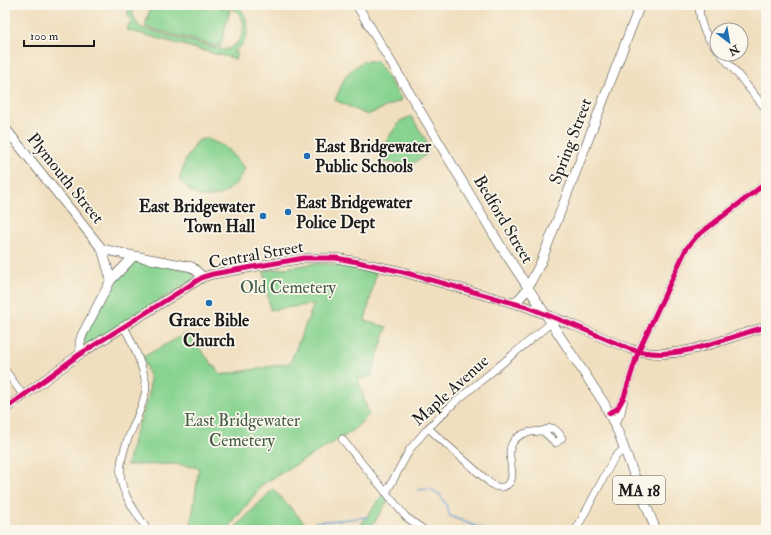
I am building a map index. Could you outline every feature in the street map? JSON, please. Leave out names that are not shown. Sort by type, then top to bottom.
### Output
[{"type":"main road","name":"Bedford Street","points":[[357,5],[493,232],[610,413],[624,449]]},
{"type":"main road","name":"Spring Street","points":[[515,303],[528,288],[542,260],[640,5]]},
{"type":"main road","name":"Plymouth Street","points":[[5,128],[102,249],[111,280]]},
{"type":"main road","name":"Plymouth Street","points":[[102,249],[192,267],[203,277]]},
{"type":"main road","points":[[80,354],[80,342],[82,335],[111,280],[134,256]]},
{"type":"main road","name":"Central Street","points":[[5,409],[80,354],[203,277],[304,258],[336,258],[403,272],[515,303],[544,312],[638,352],[660,354],[682,352],[704,347],[746,332],[766,327]]},
{"type":"main road","name":"MA 18","points":[[624,449],[656,530]]},
{"type":"street","points":[[699,5],[702,27],[709,38]]},
{"type":"street","points":[[728,62],[766,109]]},
{"type":"street","points":[[615,424],[623,410],[624,397],[638,352],[683,253],[689,244],[714,222],[766,183]]},
{"type":"street","name":"Maple Avenue","points":[[386,493],[410,449],[428,428],[458,399],[551,323]]},
{"type":"street","points":[[124,327],[140,362],[146,386],[141,407],[125,448],[120,469],[122,484],[147,530]]},
{"type":"street","points":[[5,370],[23,395]]},
{"type":"street","points":[[610,413],[617,409],[624,397]]},
{"type":"street","points":[[428,428],[489,482],[494,486],[500,487],[508,484],[512,479],[509,451],[512,442],[517,437],[524,434],[535,431],[543,431]]},
{"type":"street","points":[[342,439],[409,520],[424,530]]},
{"type":"street","points":[[576,530],[614,460],[624,449]]},
{"type":"green space","points":[[128,5],[133,5],[134,17],[141,28],[224,50],[236,44],[240,39],[244,28],[241,16],[236,11],[221,5],[235,5],[245,16],[248,29],[247,35],[244,42],[233,52],[237,53],[235,59],[127,30],[129,24],[132,25],[128,15]]},
{"type":"green space","points":[[151,5],[212,5],[230,10],[220,47],[145,27]]},
{"type":"green space","points":[[363,61],[377,61],[402,100],[367,115],[335,100],[346,75]]},
{"type":"green space","points":[[411,116],[427,142],[427,154],[412,164],[382,162],[388,138],[400,121]]},
{"type":"green space","points":[[206,138],[225,147],[245,168],[237,182],[227,191],[215,196],[202,197],[189,190],[179,180],[185,161],[197,141]]},
{"type":"green space","points":[[140,261],[193,271],[194,279],[90,345],[85,344],[82,339],[115,279],[132,263]]},
{"type":"green space","name":"East Bridgewater Cemetery","points":[[318,263],[349,267],[376,273],[365,321],[387,327],[371,376],[358,379],[369,415],[351,432],[263,484],[227,530],[200,530],[191,525],[199,468],[176,464],[127,465],[134,437],[149,395],[150,379],[143,357],[187,333],[221,375],[290,363],[314,304],[270,310],[264,271]]},
{"type":"green space","points":[[273,489],[311,530],[233,530]]},
{"type":"green space","points":[[384,493],[389,499],[369,530],[357,530]]},
{"type":"waterway","points":[[419,490],[426,489],[436,492],[446,505],[450,516],[485,530]]},
{"type":"waterway","points":[[303,530],[317,522],[368,517]]},
{"type":"cycle path","points":[[609,413],[617,409],[624,397],[638,352],[686,249],[697,236],[766,183]]},
{"type":"cycle path","points":[[5,409],[80,354],[203,277],[304,258],[336,258],[403,272],[527,307],[630,349],[647,353],[682,352],[766,327]]},
{"type":"place","name":"East Bridgewater Public Schools","points":[[307,156]]},
{"type":"place","name":"East Bridgewater Police Dept","points":[[288,212]]},
{"type":"place","name":"East Bridgewater Town Hall","points":[[263,216]]},
{"type":"place","name":"Grace Bible Church","points":[[209,303]]},
{"type":"park label","name":"Old Cemetery","points":[[288,287]]}]
